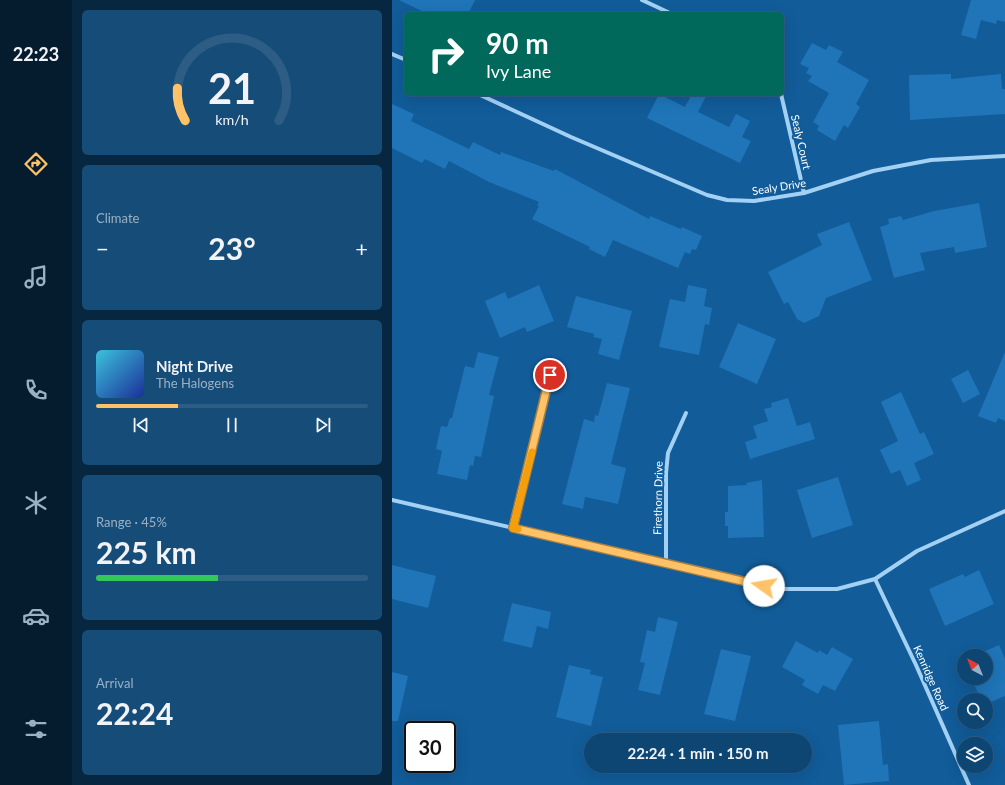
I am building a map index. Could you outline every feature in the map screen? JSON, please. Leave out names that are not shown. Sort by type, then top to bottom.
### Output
[{"type":"street","points":[[642,0],[668,12]]},
{"type":"street","points":[[392,54],[404,59]]},
{"type":"street","name":"Sealy Drive","points":[[482,96],[571,137],[707,195],[727,200],[754,201],[804,193],[873,171],[931,160],[1005,156]]},
{"type":"street","name":"Sealy Court","points":[[781,96],[804,193]]},
{"type":"street","points":[[513,528],[550,375]]},
{"type":"street","name":"Firethorn Drive","points":[[666,564],[666,473],[668,453],[686,413]]},
{"type":"street","points":[[392,500],[778,589],[837,589],[875,579],[917,551],[1005,511]]},
{"type":"street","name":"Kenridge Road","points":[[875,579],[916,665],[969,785]]},
{"type":"building","points":[[399,0],[475,0],[469,12],[424,12]]},
{"type":"building","points":[[971,0],[1005,0],[1005,22],[997,20],[996,24],[981,20],[976,39],[961,35]]},
{"type":"building","points":[[812,43],[826,50],[829,45],[843,52],[837,62],[869,80],[856,104],[860,107],[848,128],[844,125],[835,141],[817,130],[819,126],[813,122],[829,93],[808,81],[812,76],[806,73],[809,68],[800,64]]},
{"type":"building","points":[[951,74],[951,79],[1001,74],[1002,89],[1005,89],[1005,114],[910,120],[909,75]]},
{"type":"building","points":[[658,96],[663,96],[685,107],[691,96],[706,96],[698,112],[729,127],[736,114],[750,121],[742,137],[751,141],[740,163],[647,118]]},
{"type":"building","points":[[392,104],[414,114],[411,121],[469,149],[473,142],[500,155],[501,152],[554,171],[555,169],[649,219],[650,216],[681,229],[682,227],[702,236],[696,250],[692,249],[690,254],[685,252],[678,268],[613,240],[605,257],[589,249],[590,247],[532,219],[539,206],[537,206],[539,202],[489,182],[449,161],[445,169],[425,159],[422,163],[392,148]]},
{"type":"building","points":[[979,203],[987,247],[955,253],[954,247],[920,253],[925,270],[894,278],[880,227],[889,224],[888,219],[901,216],[903,220],[934,211]]},
{"type":"building","points":[[849,222],[872,280],[826,298],[819,316],[804,323],[797,319],[788,302],[784,304],[768,272],[822,245],[817,234]]},
{"type":"building","points":[[539,285],[554,321],[527,332],[525,327],[500,338],[485,301],[505,292],[508,299]]},
{"type":"building","points":[[688,285],[707,289],[704,306],[712,308],[709,325],[705,324],[699,355],[659,347],[670,299],[685,302]]},
{"type":"building","points":[[576,296],[632,311],[619,360],[598,354],[602,339],[593,337],[594,334],[567,327]]},
{"type":"building","points":[[738,323],[776,339],[757,384],[719,367]]},
{"type":"building","points":[[478,352],[499,357],[489,395],[494,396],[481,457],[475,456],[473,466],[470,465],[467,480],[437,474],[442,451],[436,449],[441,426],[447,427],[450,418],[452,418],[465,366],[474,368]]},
{"type":"building","points":[[1005,352],[1005,421],[998,418],[996,423],[978,416]]},
{"type":"building","points":[[968,370],[980,394],[963,403],[951,379]]},
{"type":"building","points":[[607,383],[630,388],[611,464],[626,468],[618,504],[585,497],[583,509],[562,504],[584,419],[594,422],[595,415],[598,416]]},
{"type":"building","points":[[901,392],[920,434],[924,432],[934,454],[914,463],[921,480],[907,486],[900,470],[891,474],[880,450],[898,441],[881,402]]},
{"type":"building","points":[[788,398],[797,426],[810,422],[815,439],[750,459],[745,442],[757,438],[753,426],[768,421],[764,409],[772,407],[771,403]]},
{"type":"building","points":[[838,477],[853,525],[812,538],[797,490]]},
{"type":"building","points":[[762,480],[764,537],[728,538],[728,526],[725,526],[725,512],[728,512],[728,486],[747,485],[746,483]]},
{"type":"building","points":[[392,565],[436,576],[428,608],[392,599]]},
{"type":"building","points":[[979,570],[994,604],[945,626],[929,589],[963,574],[965,577]]},
{"type":"building","points":[[512,603],[551,612],[548,629],[537,626],[532,648],[503,641]]},
{"type":"building","points":[[658,617],[678,622],[660,695],[638,690],[645,663],[640,662],[647,630],[655,632]]},
{"type":"building","points":[[796,641],[818,653],[819,650],[827,655],[832,647],[853,659],[835,691],[823,685],[818,694],[802,685],[805,680],[782,667]]},
{"type":"building","points":[[999,645],[1005,659],[1005,696],[993,701],[993,693],[978,693],[975,685],[993,685],[993,649],[990,649]]},
{"type":"building","points":[[721,649],[751,656],[735,721],[704,714]]},
{"type":"building","points":[[569,665],[591,670],[590,674],[603,677],[591,726],[556,717]]},
{"type":"building","points":[[392,672],[408,676],[398,721],[392,721]]},
{"type":"building","points":[[879,721],[883,765],[888,764],[889,781],[844,785],[838,725]]},
{"type":"slow traffic","points":[[518,529],[513,528],[532,452]]},
{"type":"route","points":[[550,375],[513,528],[764,586]]}]
